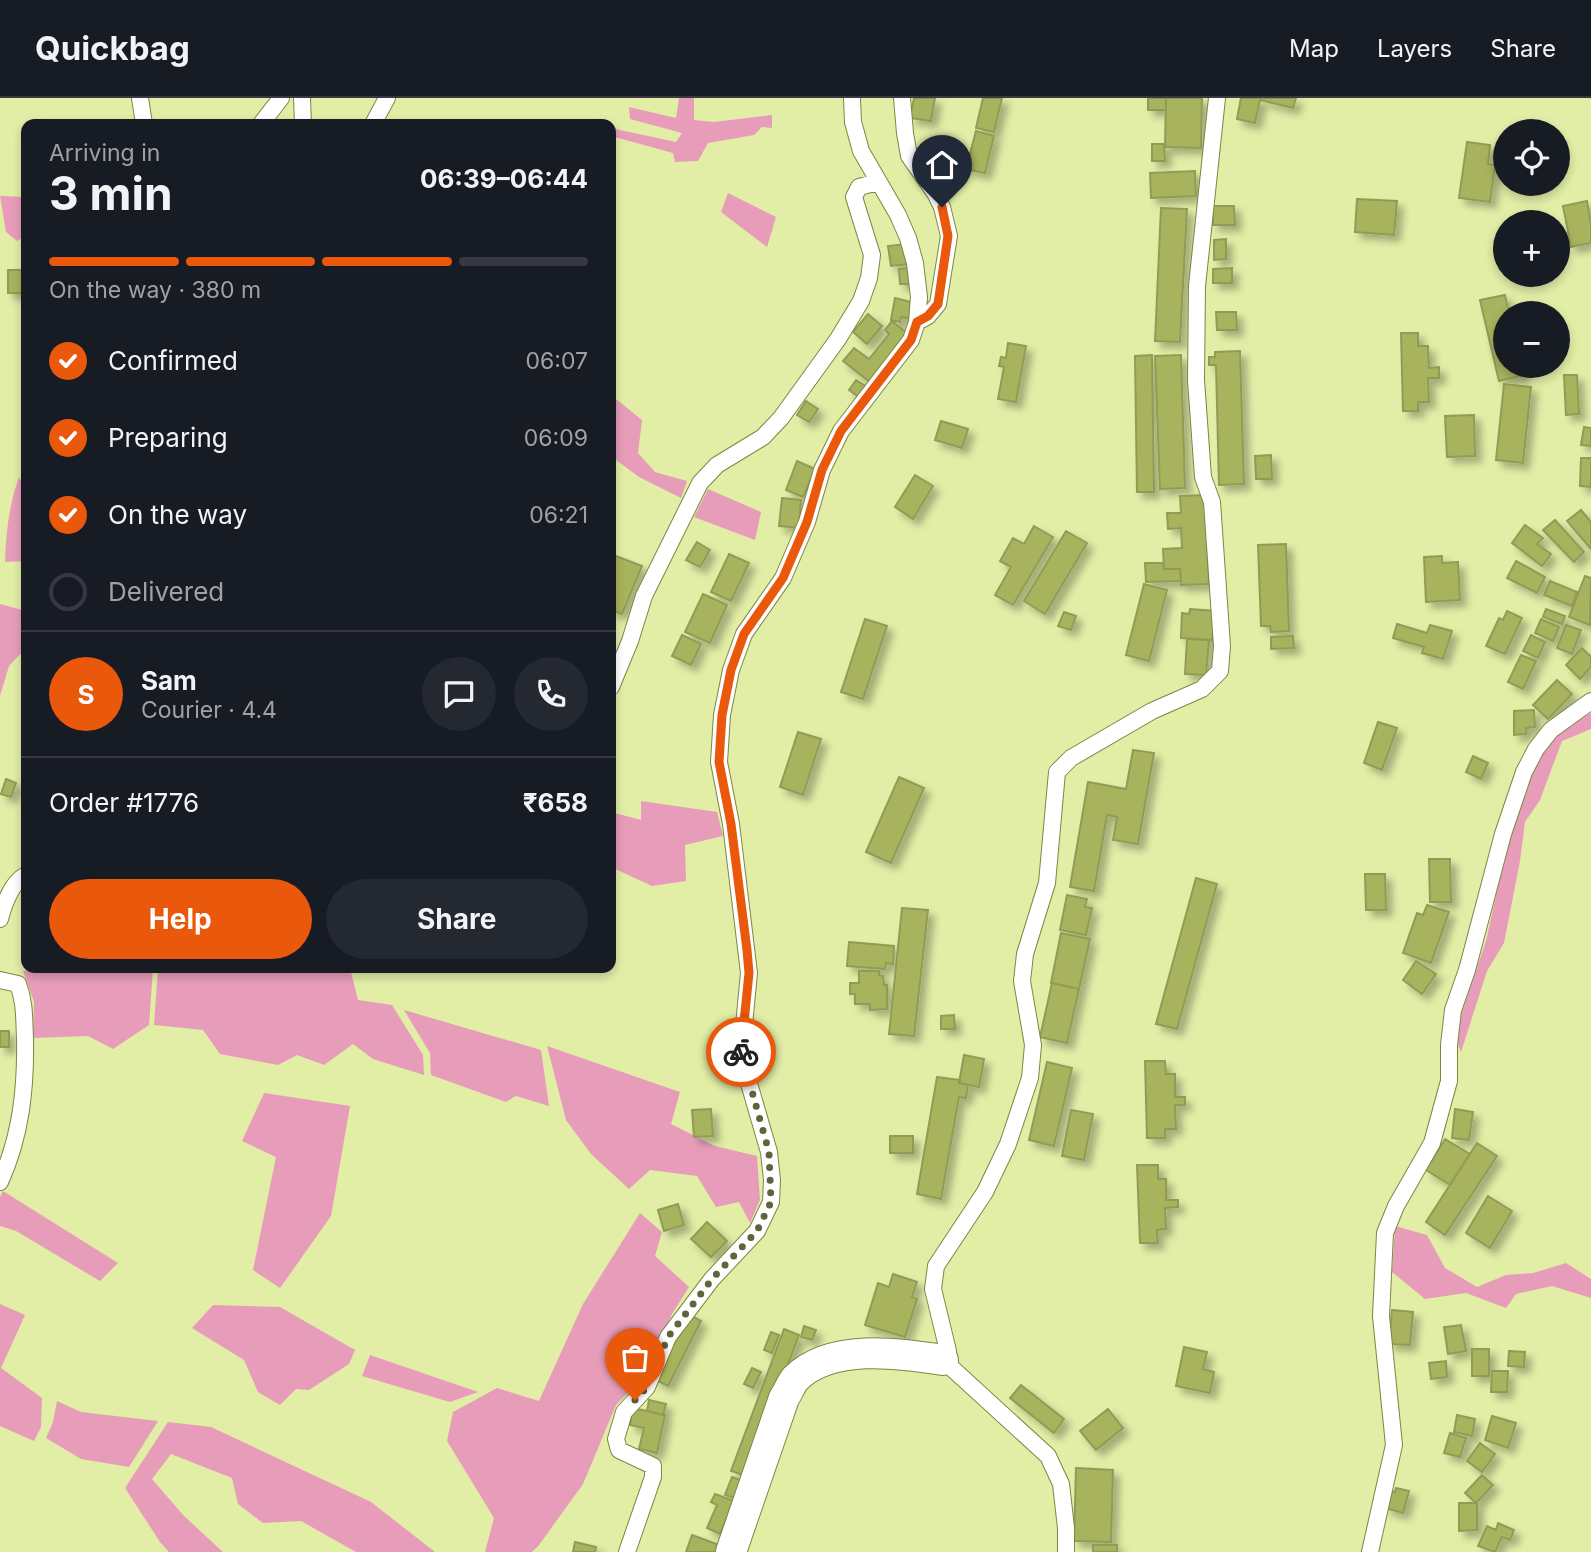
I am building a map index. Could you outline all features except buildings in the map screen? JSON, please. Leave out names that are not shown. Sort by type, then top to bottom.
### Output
[{"type":"highway","points":[[731,1552],[784,1398],[794,1379],[816,1363],[859,1353],[901,1354],[943,1360]]},
{"type":"street","points":[[140,98],[143,119]]},
{"type":"street","points":[[265,119],[281,98]]},
{"type":"street","points":[[302,98],[303,119]]},
{"type":"street","points":[[376,119],[387,98]]},
{"type":"street","points":[[627,1552],[653,1477],[653,1466],[619,1450],[616,1439],[624,1412],[647,1387],[668,1337],[687,1310],[757,1231],[771,1202],[769,1152],[741,1056],[749,973],[731,824],[719,762],[722,715],[731,670],[744,634],[783,578],[807,522],[822,470],[841,431],[911,340],[917,322],[919,297],[915,263],[903,226],[861,151],[853,122],[852,98]]},
{"type":"street","points":[[902,98],[909,156],[942,207],[948,236],[938,304],[928,316],[917,322]]},
{"type":"street","points":[[1066,1552],[1061,1484],[1048,1456],[943,1360],[948,1351],[933,1289],[936,1266],[985,1192],[1008,1144],[1030,1078],[1033,1045],[1022,981],[1025,954],[1046,883],[1058,772],[1071,758],[1129,724],[1202,689],[1220,671],[1222,646],[1212,502],[1203,477],[1196,380],[1197,286],[1217,98]]},
{"type":"street","points":[[616,675],[644,596],[701,483],[717,465],[763,437],[781,418],[838,339],[861,301],[869,278],[872,256],[854,197],[859,187],[878,182]]},
{"type":"street","points":[[1370,1552],[1394,1446],[1381,1316],[1385,1233],[1396,1206],[1432,1143],[1449,1081],[1453,1010],[1467,970],[1503,834],[1524,772],[1536,749],[1551,730],[1591,701]]},
{"type":"street","points":[[0,919],[7,897],[21,877]]},
{"type":"street","points":[[0,980],[18,984],[23,997],[25,1057],[23,1111],[8,1165],[0,1182]]},
{"type":"shaded area","points":[[679,98],[694,98],[694,120],[714,122],[772,115],[772,128],[762,127],[754,135],[708,143],[698,161],[675,162],[673,153],[616,137],[616,129],[676,142],[682,133],[630,119],[629,107],[676,118]]},
{"type":"shaded area","points":[[728,193],[776,217],[767,247],[721,212]]},
{"type":"shaded area","points":[[0,196],[21,197],[21,239],[17,241],[6,232]]},
{"type":"shaded area","points":[[616,399],[642,420],[638,453],[655,472],[687,481],[681,498],[639,477],[616,460]]},
{"type":"shaded area","points":[[19,477],[21,561],[5,562],[6,540]]},
{"type":"shaded area","points":[[708,489],[761,512],[755,540],[694,517]]},
{"type":"shaded area","points":[[0,604],[21,610],[21,653],[9,666],[0,696]]},
{"type":"shaded area","points":[[1591,713],[1591,729],[1562,741],[1540,800],[1525,822],[1504,943],[1487,971],[1461,1052],[1454,1035],[1486,941],[1516,805],[1547,745],[1562,725]]},
{"type":"shaded area","points":[[641,801],[717,812],[723,836],[685,845],[686,881],[652,886],[616,869],[616,813],[641,820]]},
{"type":"shaded area","points":[[24,973],[153,973],[149,1025],[113,1049],[88,1036],[33,1038],[34,1002]]},
{"type":"shaded area","points":[[158,973],[351,973],[358,1000],[392,1005],[423,1055],[424,1075],[373,1059],[353,1044],[324,1065],[297,1055],[278,1065],[220,1054],[203,1030],[154,1025]]},
{"type":"shaded area","points":[[404,1010],[541,1050],[549,1106],[516,1096],[506,1102],[431,1075],[430,1053]]},
{"type":"shaded area","points":[[547,1046],[680,1092],[671,1124],[715,1146],[757,1156],[760,1200],[750,1223],[739,1202],[716,1207],[697,1176],[650,1170],[629,1189],[591,1154],[566,1120]]},
{"type":"shaded area","points":[[264,1093],[350,1106],[331,1216],[280,1288],[253,1270],[276,1157],[242,1141]]},
{"type":"shaded area","points":[[3,1191],[118,1263],[100,1281],[16,1231],[0,1226],[0,1197]]},
{"type":"shaded area","points":[[640,1213],[662,1232],[655,1256],[689,1287],[672,1314],[641,1379],[616,1405],[583,1484],[539,1545],[532,1552],[485,1552],[494,1518],[447,1441],[453,1412],[497,1388],[539,1401],[583,1304]]},
{"type":"shaded area","points":[[1395,1226],[1427,1235],[1445,1268],[1477,1287],[1506,1275],[1533,1273],[1566,1263],[1591,1279],[1591,1298],[1552,1286],[1516,1294],[1506,1308],[1466,1293],[1425,1299],[1392,1272]]},
{"type":"shaded area","points":[[0,1304],[25,1315],[1,1368],[42,1398],[41,1427],[34,1441],[0,1426]]},
{"type":"shaded area","points":[[213,1305],[280,1307],[355,1350],[349,1364],[309,1390],[296,1389],[280,1405],[258,1392],[244,1360],[192,1328]]},
{"type":"shaded area","points":[[370,1355],[478,1392],[450,1402],[362,1376]]},
{"type":"shaded area","points":[[57,1401],[81,1412],[158,1421],[129,1467],[81,1459],[46,1438],[53,1422]]},
{"type":"shaded area","points":[[168,1422],[211,1427],[371,1502],[435,1552],[356,1552],[301,1521],[263,1523],[238,1504],[232,1478],[171,1454],[152,1479],[184,1516],[223,1552],[169,1552],[125,1488]]},
{"type":"way so far","points":[[635,1400],[647,1387],[668,1337],[712,1279],[757,1231],[771,1202],[769,1152],[741,1052]]},
{"type":"route","points":[[741,1052],[749,973],[731,824],[719,762],[722,715],[731,670],[744,634],[783,578],[807,522],[822,470],[841,431],[911,340],[917,322],[928,316],[938,304],[948,236],[942,207]]}]
